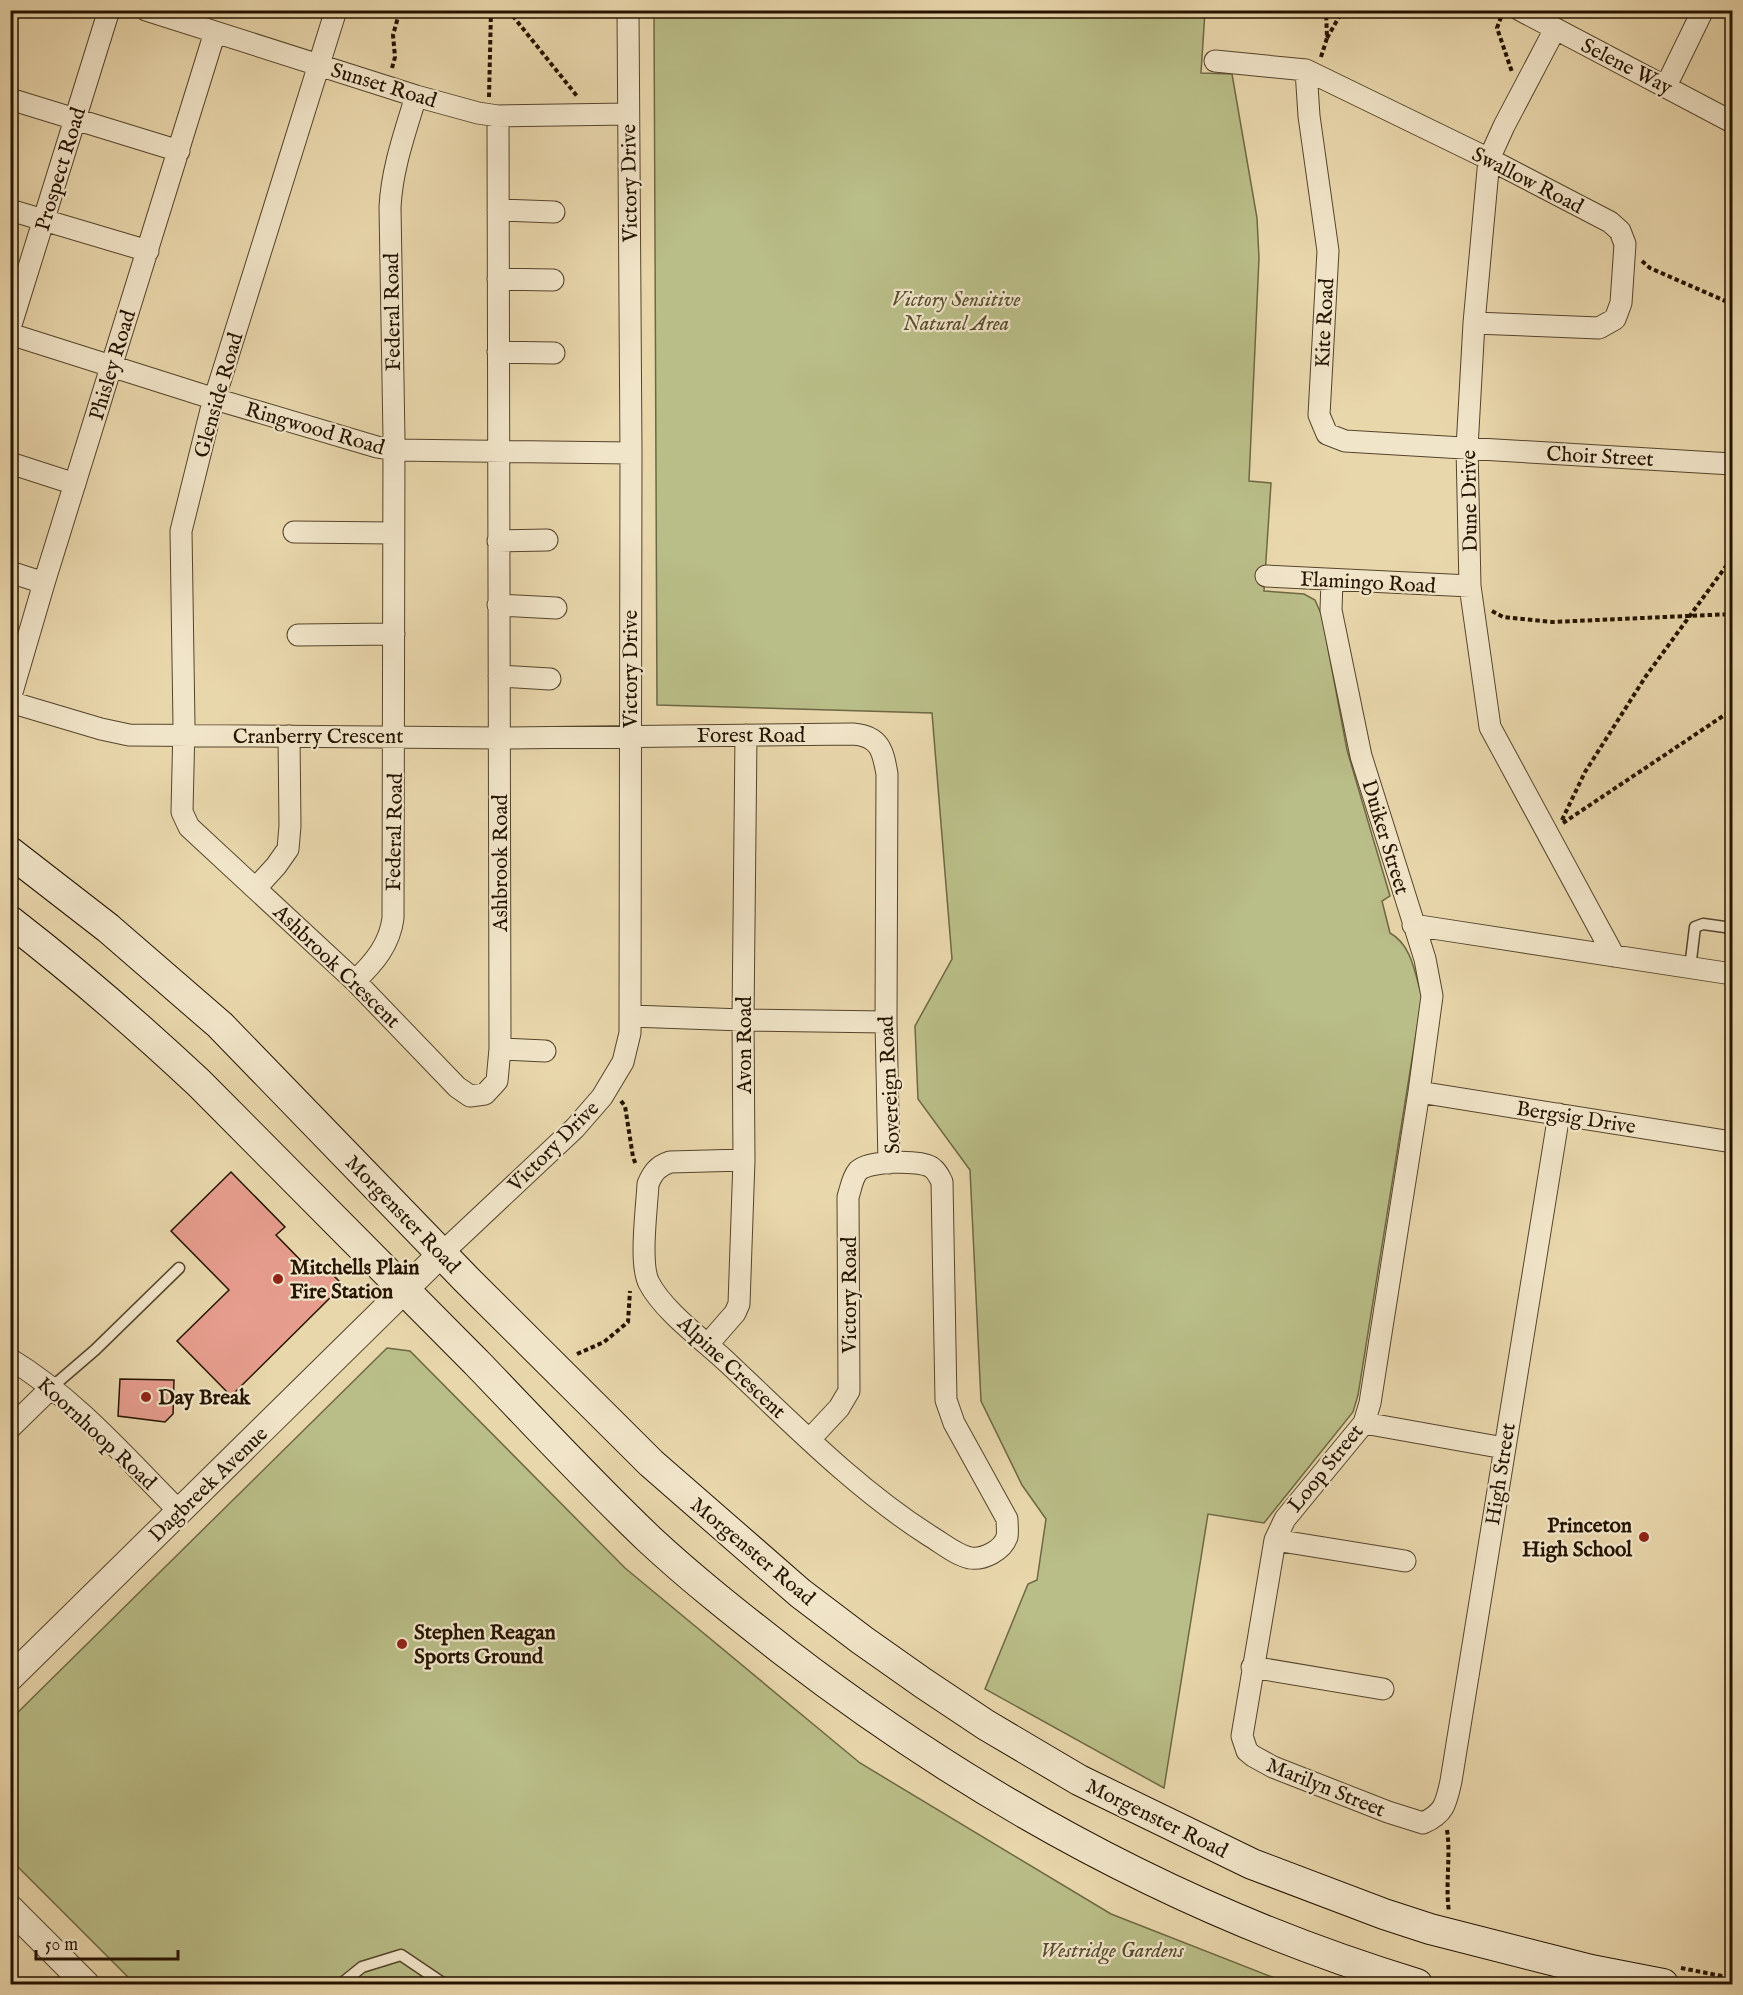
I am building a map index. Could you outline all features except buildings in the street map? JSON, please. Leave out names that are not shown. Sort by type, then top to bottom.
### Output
[{"type":"main road","name":"Morgenster Road","points":[[10,852],[108,928],[220,1025],[441,1254],[651,1463],[770,1568],[862,1640],[968,1713],[1079,1780],[1252,1864],[1430,1929],[1591,1970],[1663,1984]]},
{"type":"main road","points":[[10,921],[128,1017],[199,1083],[650,1540],[738,1615],[861,1709],[989,1793],[1113,1861],[1176,1892],[1300,1944],[1417,1984]]},
{"type":"street","name":"Prospect Road","points":[[10,328],[109,10]]},
{"type":"street","name":"Sunset Road","points":[[146,10],[416,96],[478,113],[498,116],[628,114]]},
{"type":"street","name":"Glenside Road","points":[[183,736],[181,531],[215,399],[336,10]]},
{"type":"street","name":"Victory Drive","points":[[441,1254],[575,1128],[602,1097],[622,1062],[630,1033],[631,453],[628,10]]},
{"type":"street","name":"Selene Way","points":[[1520,10],[1732,122]]},
{"type":"street","points":[[1666,86],[1703,10]]},
{"type":"street","name":"Dune Drive","points":[[1554,29],[1489,159],[1474,324],[1467,448],[1471,594],[1490,727],[1614,956]]},
{"type":"street","name":"Phisley Road","points":[[10,700],[44,583],[215,32]]},
{"type":"street","name":"Swallow Road","points":[[1215,61],[1311,73],[1489,159],[1610,222],[1620,231],[1625,244]]},
{"type":"street","name":"Kite Road","points":[[1311,73],[1309,116],[1328,251],[1318,415],[1327,434],[1345,441],[1467,448]]},
{"type":"street","name":"Federal Road","points":[[356,981],[388,942],[393,918],[394,450],[390,207],[397,157],[416,96]]},
{"type":"street","points":[[10,99],[179,151]]},
{"type":"street","name":"Ashbrook Road","points":[[498,116],[500,1049]]},
{"type":"street","points":[[10,210],[148,251]]},
{"type":"street","points":[[498,210],[554,212]]},
{"type":"street","points":[[1474,324],[1599,328],[1615,319],[1621,303],[1625,244]]},
{"type":"street","points":[[498,279],[553,280]]},
{"type":"street","name":"Ringwood Road","points":[[10,334],[377,447],[394,450],[631,453]]},
{"type":"street","points":[[498,352],[554,353]]},
{"type":"street","name":"Choir Street","points":[[1467,448],[1732,464]]},
{"type":"street","points":[[10,463],[75,484]]},
{"type":"street","points":[[294,532],[393,533]]},
{"type":"street","points":[[498,541],[547,540]]},
{"type":"street","points":[[10,572],[44,583]]},
{"type":"street","name":"Flamingo Road","points":[[1266,576],[1471,594]]},
{"type":"street","name":"Duiker Street","points":[[1332,580],[1331,610],[1361,756],[1425,959],[1432,996],[1419,1092]]},
{"type":"street","points":[[498,605],[556,608]]},
{"type":"street","points":[[298,635],[394,634]]},
{"type":"street","points":[[499,676],[550,679]]},
{"type":"street","name":"Cranberry Crescent","points":[[10,700],[129,735],[500,738],[630,735]]},
{"type":"street","name":"Forest Road","points":[[630,735],[853,734],[871,739]]},
{"type":"street","name":"Avon Road","points":[[708,1344],[735,1313],[739,1304],[744,1160],[746,735]]},
{"type":"street","name":"Ashbrook Crescent","points":[[183,736],[182,812],[189,827],[356,981],[457,1086],[470,1096],[485,1094],[497,1081],[500,1049]]},
{"type":"street","points":[[256,888],[288,849],[289,736]]},
{"type":"street","name":"Sovereign Road","points":[[871,739],[884,755],[886,774],[886,1022],[889,1163],[923,1164],[935,1170],[942,1182],[946,1400],[954,1424],[1007,1519],[1008,1534],[1004,1543],[989,1555]]},
{"type":"street","points":[[1413,925],[1732,974]]},
{"type":"street","points":[[631,1016],[886,1022]]},
{"type":"street","points":[[500,1049],[544,1051]]},
{"type":"street","name":"Bergsig Drive","points":[[1419,1092],[1732,1142]]},
{"type":"street","name":"Loop Street","points":[[1242,1736],[1275,1540],[1285,1518],[1364,1422],[1371,1391],[1419,1092]]},
{"type":"street","name":"High Street","points":[[1423,1823],[1434,1818],[1443,1808],[1451,1781],[1559,1114]]},
{"type":"street","points":[[648,1184],[652,1174],[659,1167],[670,1162],[744,1160]]},
{"type":"street","name":"Victory Road","points":[[810,1439],[839,1408],[849,1391],[848,1197],[852,1180],[864,1166],[889,1163]]},
{"type":"street","name":"Alpine Crescent","points":[[648,1184],[645,1266],[653,1291],[679,1319],[875,1499],[957,1553],[969,1558],[989,1555]]},
{"type":"street","name":"Dagbreek Avenue","points":[[10,1678],[441,1254]]},
{"type":"street","name":"Koornhoop Road","points":[[10,1359],[52,1387],[83,1414],[180,1512]]},
{"type":"street","points":[[10,1428],[52,1387]]},
{"type":"street","points":[[1364,1422],[1504,1448]]},
{"type":"street","points":[[1275,1540],[1405,1561]]},
{"type":"street","points":[[1252,1668],[1383,1689]]},
{"type":"street","name":"Marilyn Street","points":[[1242,1736],[1247,1751],[1273,1767],[1388,1812],[1423,1823]]},
{"type":"street","points":[[10,1908],[86,1984]]},
{"type":"lane","points":[[1690,968],[1695,927],[1703,924],[1732,928]]},
{"type":"lane","points":[[52,1387],[95,1350],[179,1268]]},
{"type":"lane","points":[[341,1984],[362,1967],[401,1955],[444,1984]]},
{"type":"path","points":[[390,75],[395,57],[393,35],[400,10]]},
{"type":"path","points":[[491,10],[489,100],[498,116]]},
{"type":"path","points":[[508,10],[581,101],[582,115]]},
{"type":"path","points":[[1326,10],[1327,38]]},
{"type":"path","points":[[1311,73],[1343,10]]},
{"type":"path","points":[[1503,10],[1497,28],[1520,96]]},
{"type":"path","points":[[1625,244],[1650,268],[1732,304]]},
{"type":"path","points":[[1732,558],[1646,676],[1585,772],[1560,825],[1732,710]]},
{"type":"path","points":[[1471,594],[1503,617],[1552,622],[1732,614]]},
{"type":"path","points":[[618,1097],[625,1106],[633,1157],[637,1168],[648,1184]]},
{"type":"path","points":[[577,1354],[604,1342],[628,1322],[631,1285],[645,1266]]},
{"type":"path","points":[[1446,1823],[1449,1845],[1446,1890],[1449,1911]]},
{"type":"green space","name":"Victory Sensitive Natural Area","points":[[654,11],[1205,11],[1201,73],[1232,74],[1257,218],[1259,258],[1249,481],[1271,483],[1264,591],[1304,594],[1315,600],[1322,616],[1347,750],[1390,896],[1382,901],[1390,933],[1408,952],[1422,997],[1358,1395],[1353,1412],[1264,1523],[1208,1514],[1164,1788],[985,1689],[1028,1584],[1037,1580],[1046,1519],[1022,1485],[981,1401],[970,1170],[918,1099],[915,1026],[952,959],[932,713],[657,705]]},
{"type":"green space","name":"Stephen Reagan Sports Ground","points":[[387,1348],[410,1351],[625,1568],[860,1763],[1111,1914],[1290,1984],[135,1984],[11,1860],[11,1719]]},
{"type":"place","name":"Mitchells Plain Fire Station","points":[[278,1279]]},
{"type":"place","name":"Day Break","points":[[146,1397]]},
{"type":"place","name":"Princeton High School","points":[[1644,1537]]},
{"type":"place","name":"Stephen Reagan Sports Ground","points":[[402,1644]]},
{"type":"park label","name":"Westridge Gardens","points":[[1112,1950]]}]
